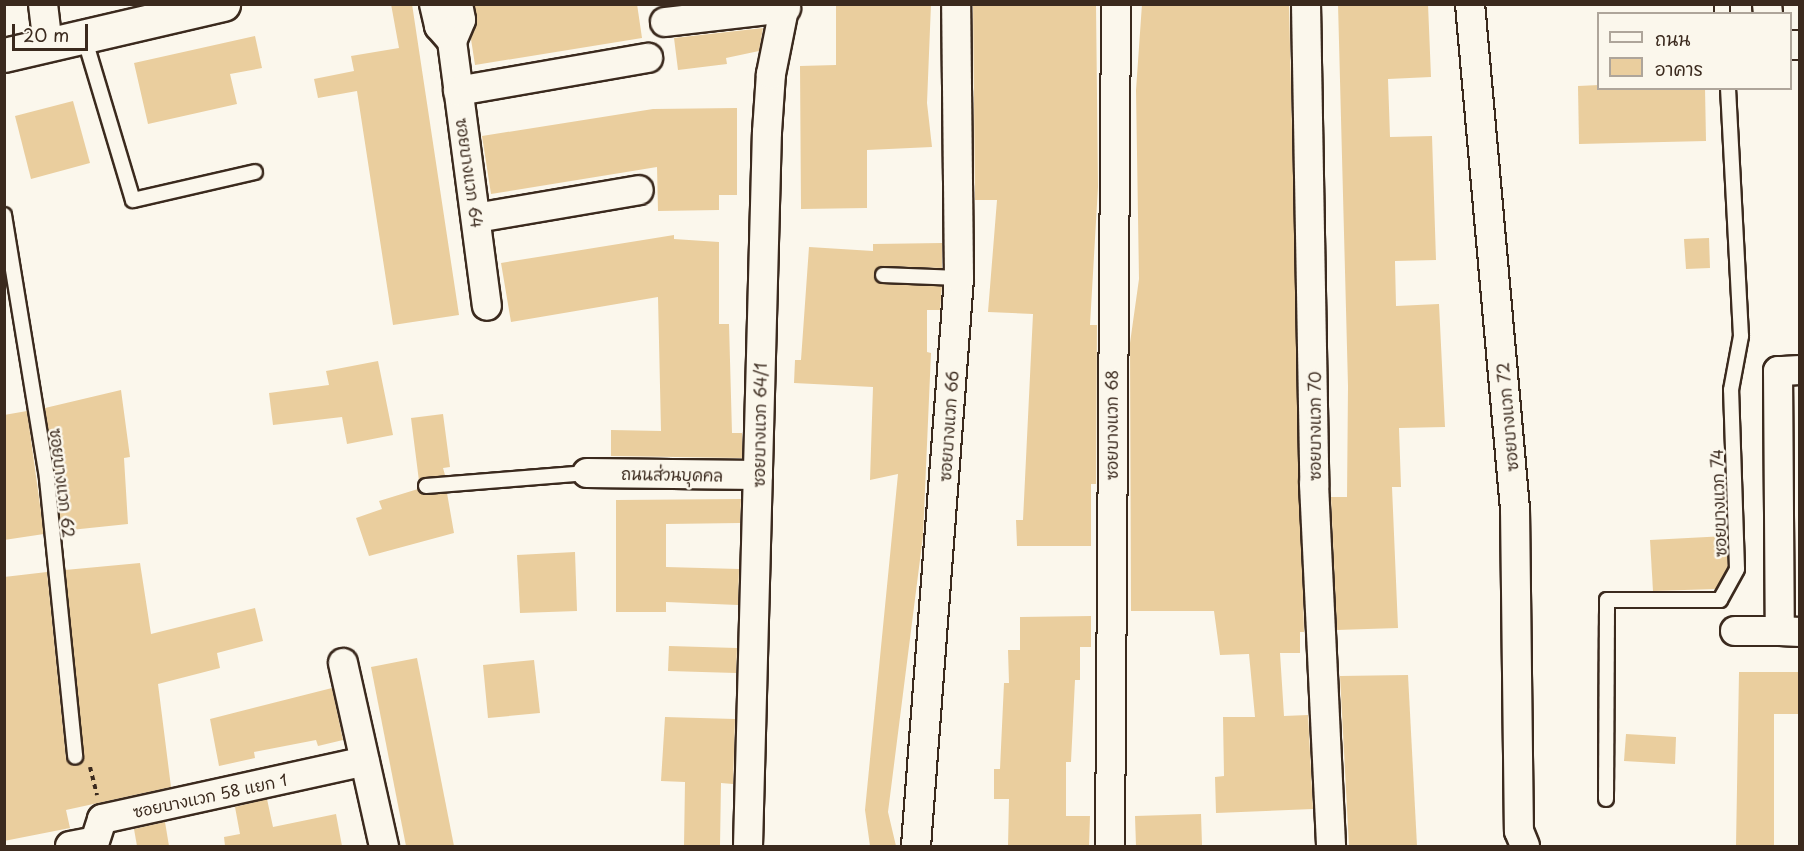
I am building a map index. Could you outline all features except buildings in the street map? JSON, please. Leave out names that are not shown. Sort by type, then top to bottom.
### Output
[{"type":"main road","points":[[4,55],[223,4]]},
{"type":"street","points":[[43,4],[48,46]]},
{"type":"street","name":"ซอยบางแวก 64","points":[[434,4],[439,26],[452,41]]},
{"type":"street","name":"ซอยบางแวก 64","points":[[458,4],[461,20],[452,41],[487,306]]},
{"type":"street","name":"ซอยบางแวก 66","points":[[916,846],[959,278],[956,4]]},
{"type":"street","name":"ซอยบางแวก 68","points":[[1110,846],[1116,4]]},
{"type":"street","name":"ซอยบางแวก 70","points":[[1306,4],[1314,484],[1331,846]]},
{"type":"street","name":"ซอยบางแวก 72","points":[[1470,4],[1515,509],[1518,841]]},
{"type":"street","points":[[665,22],[786,6]]},
{"type":"street","name":"ซอยบางแวก 64/1","points":[[748,846],[767,132],[771,74],[786,6]]},
{"type":"street","points":[[458,91],[648,58]]},
{"type":"street","points":[[476,218],[639,189]]},
{"type":"street","points":[[1767,631],[1778,370],[1800,370]]},
{"type":"street","name":"ถนนส่วนบุคคล","points":[[586,473],[758,475]]},
{"type":"street","points":[[343,663],[384,846]]},
{"type":"street","name":"ซอยบางแวก 58 แยก 1","points":[[92,838],[365,761]]},
{"type":"lane","points":[[84,37],[133,200],[255,172]]},
{"type":"lane","name":"ซอยบางแวก 74","points":[[1606,799],[1607,600],[1720,600],[1737,569],[1731,390],[1741,336],[1728,90]]},
{"type":"lane","name":"ซอยบางแวก 62","points":[[4,215],[48,479],[75,757]]},
{"type":"lane","points":[[883,275],[959,278]]},
{"type":"lane","points":[[426,486],[586,473]]},
{"type":"path","points":[[75,757],[87,754],[92,838]]}]
